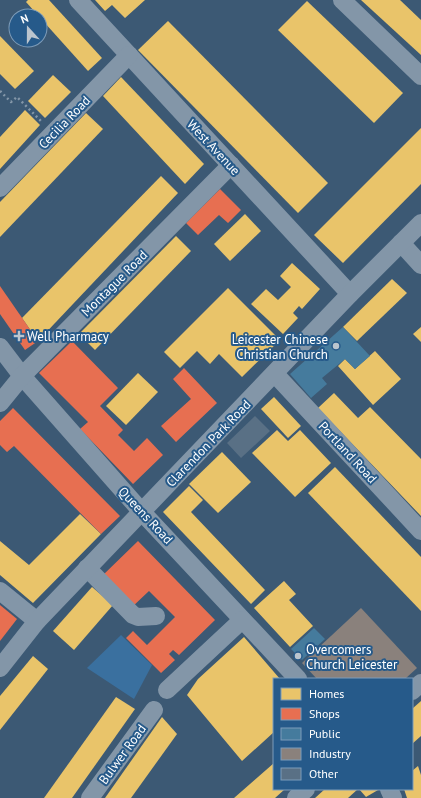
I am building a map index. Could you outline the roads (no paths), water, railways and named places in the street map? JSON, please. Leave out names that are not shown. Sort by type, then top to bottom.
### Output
[{"type":"street","name":"West Avenue","points":[[78,0],[350,294]]},
{"type":"street","points":[[342,0],[421,76]]},
{"type":"street","name":"Cecilia Road","points":[[0,188],[129,55]]},
{"type":"street","name":"Montague Road","points":[[0,403],[22,376],[231,165]]},
{"type":"street","name":"Clarendon Park Road","points":[[0,668],[37,621],[141,511],[275,374],[350,294],[421,223]]},
{"type":"street","points":[[401,243],[421,265]]},
{"type":"street","name":"Queens Road","points":[[0,346],[22,376],[141,511],[297,678]]},
{"type":"street","name":"Portland Road","points":[[275,374],[421,531]]},
{"type":"street","points":[[88,568],[133,615],[138,617],[156,616]]},
{"type":"street","points":[[0,591],[37,621]]},
{"type":"street","points":[[167,690],[242,620]]},
{"type":"street","points":[[413,690],[421,683]]},
{"type":"street","name":"Bulwer Road","points":[[90,798],[154,710]]},
{"type":"street","points":[[296,798],[305,790]]},
{"type":"place","name":"Well Pharmacy","points":[[19,336]]},
{"type":"place","name":"Leicester Chinese Christian Church","points":[[336,346]]},
{"type":"place","name":"Overcomers Church Leicester","points":[[298,656]]}]
